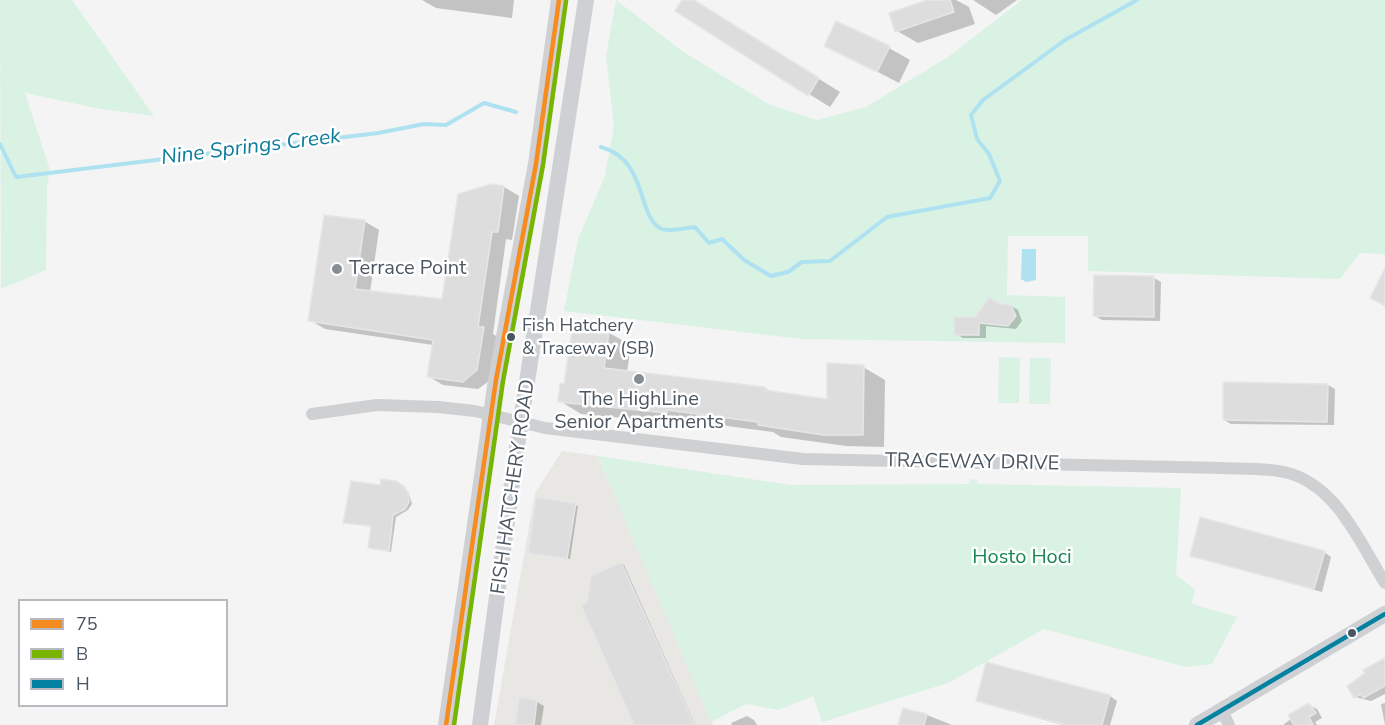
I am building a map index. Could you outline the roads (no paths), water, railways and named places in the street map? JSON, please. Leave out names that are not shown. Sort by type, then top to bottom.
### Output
[{"type":"main road","name":"FISH HATCHERY ROAD","points":[[480,725],[507,419],[496,380],[536,164],[559,0]]},
{"type":"main road","name":"FISH HATCHERY ROAD","points":[[446,725],[507,419],[586,0]]},
{"type":"main road","points":[[1197,725],[1226,718],[1385,614]]},
{"type":"main road","points":[[451,693],[453,725]]},
{"type":"street","name":"TRACEWAY DRIVE","points":[[312,414],[376,405],[438,407],[545,428],[803,459],[1223,468],[1285,472],[1312,483],[1341,510],[1385,583]]},
{"type":"water","points":[[1022,249],[1036,249],[1036,280],[1026,282],[1021,279]]},
{"type":"waterway","name":"Nine Springs Creek","points":[[601,147],[616,154],[627,164],[635,176],[648,213],[654,223],[662,229],[695,227],[709,243],[722,239],[744,260],[771,276],[788,272],[802,262],[830,261],[887,217],[990,198],[1000,181],[989,154],[977,139],[971,115],[983,100],[1065,40],[1137,0]]},
{"type":"waterway","name":"Nine Springs Creek","points":[[0,144],[16,177],[378,133],[424,124],[446,125],[484,103],[516,112]]},
{"type":"place","name":"Terrace Point","points":[[337,269]]},
{"type":"place","name":"Fish Hatchery & Traceway (SB)","points":[[511,337]]},
{"type":"place","name":"The HighLine Senior Apartments","points":[[639,379]]},
{"type":"park label","name":"Hosto Hoci","points":[[1022,558]]}]
